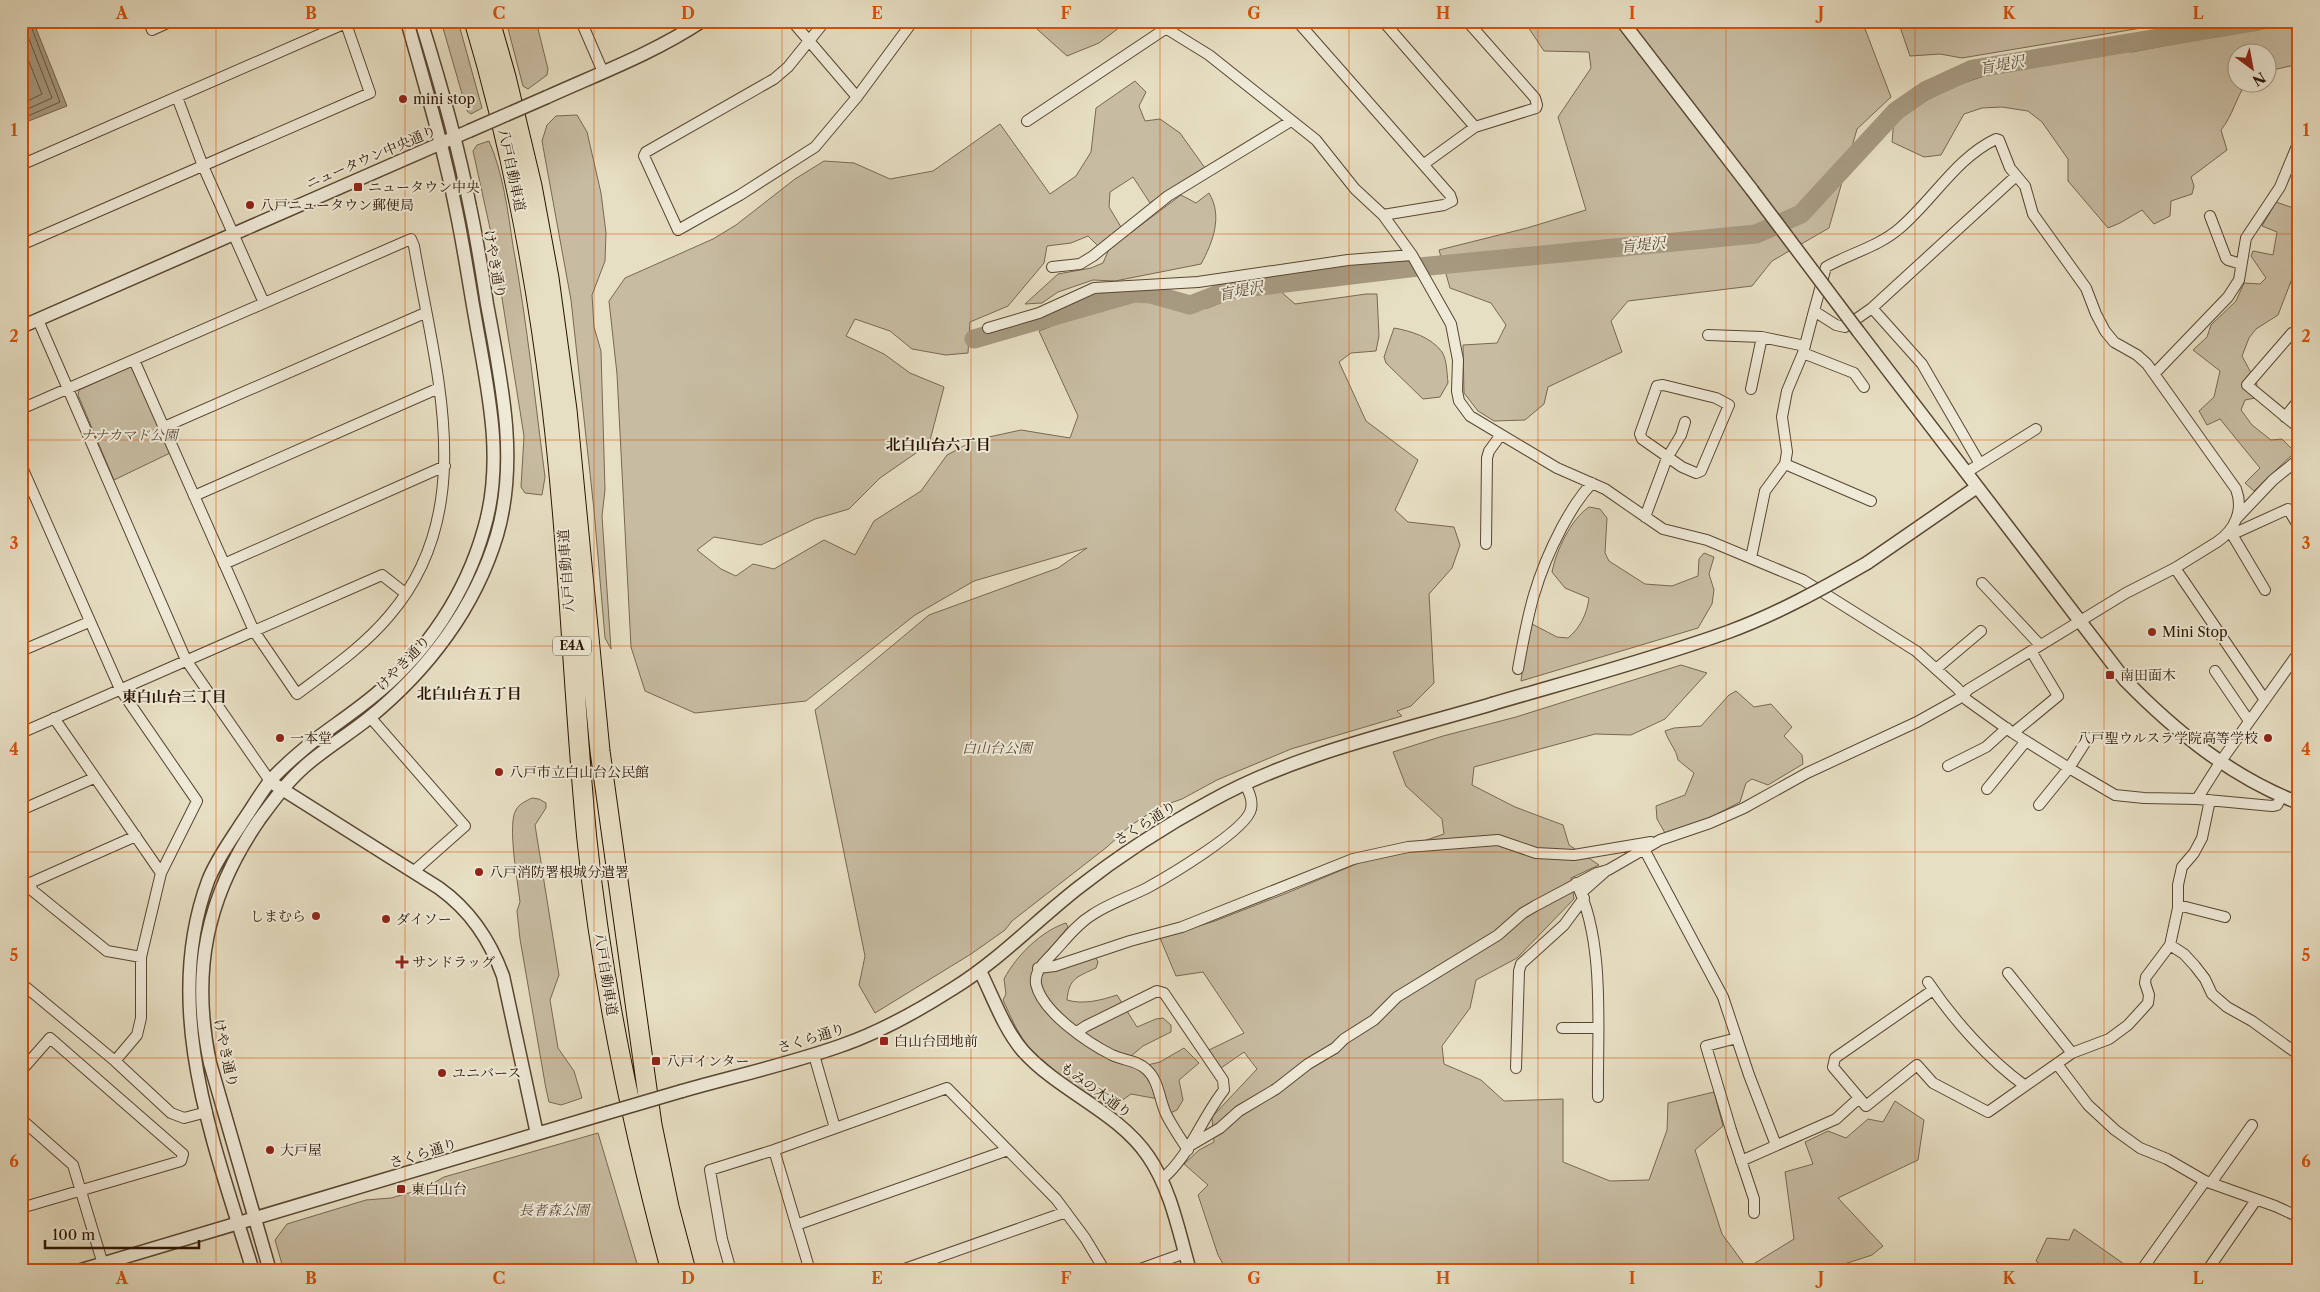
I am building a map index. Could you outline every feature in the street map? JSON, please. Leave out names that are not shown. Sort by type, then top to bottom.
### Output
[{"type":"highway","name":"八戸自動車道","points":[[474,21],[494,88],[516,186],[533,279],[552,408],[587,841],[615,1026],[636,1129],[670,1271]]},
{"type":"highway","name":"八戸自動車道","points":[[490,21],[528,168],[549,278],[568,410],[602,760],[652,1125],[669,1207],[686,1271]]},
{"type":"street","points":[[149,21],[152,30],[172,21]]},
{"type":"street","name":"けやき通り","points":[[253,1271],[206,1112],[189,1020],[189,968],[194,930],[209,879],[225,848],[270,781],[298,753],[376,694],[410,663],[438,627],[460,591],[485,526],[492,487],[494,446],[492,412],[458,217],[441,143],[407,21]]},
{"type":"street","name":"けやき通り","points":[[270,1271],[210,1063],[204,1035],[202,974],[210,918],[221,888],[249,835],[281,789],[304,766],[370,717],[411,679],[440,646],[467,607],[492,549],[504,496],[507,452],[502,390],[470,207],[454,137],[421,21]]},
{"type":"street","points":[[581,21],[604,72]]},
{"type":"street","name":"ニュータウン中央通り","points":[[21,327],[604,72],[681,35],[702,21]]},
{"type":"street","points":[[792,21],[857,97]]},
{"type":"street","points":[[825,21],[788,67],[774,78],[646,152],[644,156],[678,230],[740,195],[814,148],[857,97],[913,21]]},
{"type":"street","points":[[1154,21],[1209,55],[1316,140],[1355,189],[1383,215],[1412,255],[1451,324],[1458,360],[1457,391],[1459,401],[1470,416],[1500,436],[1558,468],[1592,483],[1663,529],[1707,540],[1803,580],[1916,652],[1963,694],[2026,741],[2115,794],[2144,798],[2197,799],[2272,806],[2277,805],[2282,796]]},
{"type":"street","points":[[1382,21],[1475,127]]},
{"type":"street","points":[[1424,164],[1475,127],[1536,108],[1538,105],[1535,98],[1467,21]]},
{"type":"street","points":[[1622,21],[2125,680],[2159,715],[2195,744],[2282,796],[2299,802]]},
{"type":"street","points":[[21,165],[345,22],[370,93],[21,245]]},
{"type":"street","points":[[1300,22],[1424,164],[1450,195],[1452,201],[1444,205],[1383,215]]},
{"type":"street","points":[[1027,120],[1165,29]]},
{"type":"street","points":[[177,97],[203,166],[264,303]]},
{"type":"street","points":[[1052,267],[1080,264],[1093,256],[1168,196],[1271,135],[1291,121]]},
{"type":"street","points":[[1751,558],[1765,491],[1785,464],[1787,452],[1782,417],[1787,391],[1804,350],[1826,267],[1887,239],[1976,151],[1996,139],[1999,140],[2010,168],[2025,186],[2033,214],[2086,288],[2105,331],[2114,342],[2137,355],[2155,373],[2236,489],[2239,496],[2237,518],[2231,532]]},
{"type":"street","points":[[2155,373],[2228,297],[2239,280],[2242,249],[2246,238],[2280,186],[2299,141]]},
{"type":"street","points":[[1814,311],[1836,325],[1845,327],[1872,308],[2016,176]]},
{"type":"street","points":[[2210,216],[2226,258],[2241,264]]},
{"type":"street","points":[[21,409],[411,239],[414,246],[439,388],[445,436],[443,497],[437,524],[417,573],[390,615],[372,634],[297,694],[254,631],[134,360]]},
{"type":"street","points":[[988,328],[1039,313],[1094,288],[1198,282],[1348,260],[1412,255]]},
{"type":"street","points":[[1872,308],[1922,364],[1980,464]]},
{"type":"street","points":[[164,427],[426,313]]},
{"type":"street","points":[[38,320],[186,660],[270,781],[457,901],[475,921],[496,956],[503,976],[537,1134]]},
{"type":"street","points":[[2299,339],[2292,333],[2247,385],[2299,428]]},
{"type":"street","points":[[1708,335],[1762,337],[1804,350],[1854,373],[1864,387]]},
{"type":"street","points":[[1751,390],[1762,337]]},
{"type":"street","points":[[1663,385],[1716,398],[1729,405],[1701,471],[1696,473],[1667,458],[1642,439],[1640,434],[1657,386],[1663,385]]},
{"type":"street","points":[[194,496],[439,388]]},
{"type":"street","points":[[2285,417],[2299,400]]},
{"type":"street","points":[[1646,517],[1667,458],[1685,422]]},
{"type":"street","points":[[1967,472],[2036,429]]},
{"type":"street","points":[[1486,544],[1486,458],[1488,451],[1500,436]]},
{"type":"street","points":[[2237,518],[2273,480],[2299,459]]},
{"type":"street","points":[[1785,464],[1871,502]]},
{"type":"street","points":[[21,465],[120,689],[197,801],[161,873],[141,957],[141,1018],[137,1035],[115,1061]]},
{"type":"street","points":[[224,564],[445,466]]},
{"type":"street","points":[[1518,669],[1527,615],[1545,559],[1579,498],[1592,483]]},
{"type":"street","name":"さくら通り","points":[[78,1271],[104,1267],[239,1224],[607,1113],[814,1055],[875,1032],[916,1011],[980,970],[1077,889],[1123,854],[1180,818],[1245,784],[1356,744],[1729,632],[1788,606],[1867,563],[1977,487]]},
{"type":"street","points":[[1038,968],[1055,966],[1130,941],[1182,927],[1353,860],[1408,847],[1498,840],[1536,853],[1574,855],[1660,840],[1710,823],[1744,808],[1815,769],[1917,722],[1958,700],[1963,694],[2079,621],[2126,593],[2175,568],[2231,532],[2288,509],[2299,527]]},
{"type":"street","points":[[2231,532],[2265,590]]},
{"type":"street","points":[[2175,568],[2265,700]]},
{"type":"street","points":[[21,733],[382,575],[405,593]]},
{"type":"street","points":[[1948,766],[1986,747],[2058,696],[2036,648],[1982,583]]},
{"type":"street","points":[[23,647],[89,622]]},
{"type":"street","points":[[1936,669],[1981,630]]},
{"type":"street","points":[[2197,799],[2221,761],[2299,652]]},
{"type":"street","points":[[2215,670],[2249,722]]},
{"type":"street","points":[[370,717],[464,826],[413,872]]},
{"type":"street","points":[[54,718],[161,873]]},
{"type":"street","points":[[2039,805],[2069,768],[2088,738]]},
{"type":"street","points":[[1987,789],[2026,741]]},
{"type":"street","points":[[21,810],[94,778]]},
{"type":"street","points":[[1189,1147],[1166,1113],[1156,1083],[1148,1071],[1136,1061],[1122,1059],[1110,1054],[1058,1017],[1045,1002],[1036,983],[1038,968],[1092,914],[1149,887],[1221,841],[1246,820],[1251,810],[1252,800],[1245,784]]},
{"type":"street","points":[[2024,1086],[1973,1037],[1931,986],[1835,1058],[1833,1067],[1866,1106],[1917,1065],[1934,1083],[1985,1112],[2001,1104],[2072,1053],[2109,1039],[2141,1012],[2148,1003],[2150,996],[2145,983],[2146,977],[2170,945],[2178,906],[2178,884],[2182,867],[2194,853],[2202,838],[2210,800]]},
{"type":"street","points":[[136,836],[25,885],[107,951],[141,957]]},
{"type":"street","points":[[1516,1068],[1519,971],[1521,964],[1564,925],[1582,896],[1608,870],[1660,840]]},
{"type":"street","points":[[1644,849],[1722,997],[1776,1145]]},
{"type":"street","points":[[1189,1147],[1220,1128],[1239,1112],[1276,1089],[1308,1064],[1335,1048],[1344,1039],[1374,1020],[1397,997],[1498,936],[1523,913],[1576,883],[1608,870]]},
{"type":"street","points":[[1576,883],[1582,896],[1597,967],[1598,1097]]},
{"type":"street","points":[[2178,906],[2225,917]]},
{"type":"street","points":[[2170,945],[2184,954],[2205,979],[2212,994],[2227,1007],[2252,1021],[2299,1055]]},
{"type":"street","name":"もみの木通り","points":[[980,970],[1008,1028],[1022,1050],[1055,1079],[1125,1128],[1149,1157],[1161,1180],[1173,1211],[1190,1271]]},
{"type":"street","points":[[2008,973],[2072,1053]]},
{"type":"street","points":[[21,983],[115,1061],[171,1113],[184,1118],[206,1112]]},
{"type":"street","points":[[1077,1032],[1157,991],[1164,993],[1224,1080],[1224,1090],[1213,1104],[1189,1147],[1174,1169],[1161,1180]]},
{"type":"street","points":[[1562,1028],[1597,1028]]},
{"type":"street","points":[[21,1071],[50,1038],[183,1154],[181,1160],[21,1208]]},
{"type":"street","points":[[1737,1038],[1706,1046],[1754,1198],[1754,1213]]},
{"type":"street","points":[[814,1055],[835,1128]]},
{"type":"street","points":[[2057,1064],[2088,1105],[2115,1130],[2140,1148],[2167,1159],[2208,1182],[2299,1217]]},
{"type":"street","points":[[731,1271],[722,1239],[710,1170],[774,1150],[947,1088],[1066,1212],[1085,1238],[1105,1271]]},
{"type":"street","points":[[1741,1161],[1836,1119],[1859,1098]]},
{"type":"street","points":[[21,1119],[73,1165],[104,1267]]},
{"type":"street","points":[[2143,1268],[2252,1125]]},
{"type":"street","points":[[774,1150],[810,1271]]},
{"type":"street","points":[[796,1226],[1008,1150]]},
{"type":"street","points":[[2208,1271],[2256,1200]]},
{"type":"street","points":[[899,1271],[1066,1212]]},
{"type":"street","points":[[1135,1271],[1185,1253]]},
{"type":"green space","points":[[441,21],[458,21],[482,108],[471,114],[467,111]]},
{"type":"green space","points":[[506,21],[536,21],[548,69],[547,75],[528,89],[523,86]]},
{"type":"green space","points":[[1028,21],[1128,21],[1099,43],[1067,56]]},
{"type":"green space","points":[[1524,21],[1862,21],[1891,97],[1857,129],[1829,228],[1772,261],[1752,286],[1628,301],[1611,321],[1622,352],[1548,387],[1544,404],[1525,420],[1494,421],[1478,411],[1464,393],[1463,345],[1497,343],[1506,325],[1491,303],[1450,288],[1439,250],[1527,228],[1586,210],[1558,117],[1591,68],[1589,52],[1544,51]]},
{"type":"green space","points":[[1898,21],[2183,21],[1962,58],[1940,54],[1910,56]]},
{"type":"green space","points":[[2299,25],[2299,64],[2278,69],[2278,42],[2228,42],[2228,92],[2242,92],[2221,130],[2227,150],[2191,177],[2194,186],[2192,194],[2171,201],[2170,216],[2154,224],[2142,210],[2108,228],[2068,181],[2068,159],[2042,122],[2028,111],[2002,107],[1982,108],[1964,114],[1941,155],[1924,157],[1892,142],[1894,125],[1904,114],[1939,94],[1987,75],[2038,63],[2116,50],[2132,52],[2257,28]]},
{"type":"green space","name":"白山台公園","points":[[1135,81],[1146,92],[1139,106],[1145,121],[1160,119],[1180,133],[1205,168],[1150,203],[1133,177],[1110,192],[1109,207],[1121,227],[1098,246],[1088,236],[1071,243],[1047,246],[1044,263],[1008,306],[970,322],[968,353],[946,355],[912,349],[890,331],[855,319],[846,336],[884,354],[910,373],[944,387],[929,444],[880,478],[849,509],[815,519],[761,545],[714,537],[697,550],[721,569],[736,576],[753,564],[774,569],[824,540],[855,555],[874,521],[921,491],[947,455],[975,440],[1021,430],[1070,438],[1078,416],[1039,331],[1085,313],[1138,300],[1183,310],[1208,308],[1237,296],[1279,290],[1295,304],[1377,294],[1379,336],[1376,351],[1351,353],[1339,362],[1366,421],[1418,460],[1395,510],[1408,522],[1454,527],[1460,545],[1452,568],[1429,594],[1434,683],[1411,706],[1397,711],[1402,716],[1291,749],[1217,780],[1182,799],[1159,807],[1130,826],[1107,847],[1012,921],[1005,930],[971,954],[875,1013],[859,985],[865,956],[815,710],[929,615],[1058,568],[1087,548],[974,581],[915,615],[806,701],[695,713],[645,691],[631,647],[617,374],[609,301],[625,278],[713,239],[736,225],[795,179],[824,161],[854,163],[890,179],[933,171],[1000,124],[1050,194],[1076,176],[1091,152],[1096,108]]},
{"type":"green space","points":[[577,115],[587,132],[601,193],[606,233],[605,261],[592,295],[594,327],[601,351],[605,490],[602,516],[611,649],[605,638],[594,510],[571,300],[542,141],[547,125],[556,116]]},
{"type":"green space","points":[[489,141],[498,166],[504,192],[522,303],[545,477],[542,495],[525,493],[521,487],[524,436],[493,242],[473,151],[477,145]]},
{"type":"green space","points":[[1209,193],[1215,211],[1215,229],[1201,264],[1115,281],[1093,280],[1058,292],[1042,303],[1025,304],[1058,274],[1091,268],[1103,263],[1109,249],[1181,195],[1196,203]]},
{"type":"green space","points":[[2276,202],[2299,210],[2299,268],[2295,271],[2278,315],[2256,329],[2249,338],[2242,356],[2257,384],[2255,398],[2245,400],[2241,410],[2252,425],[2271,440],[2282,439],[2295,452],[2254,491],[2245,483],[2260,468],[2220,419],[2207,425],[2199,411],[2214,397],[2220,371],[2193,350],[2207,337],[2211,325],[2236,301],[2244,283],[2260,284],[2266,278],[2251,256],[2253,251],[2273,255],[2277,232],[2262,226]]},
{"type":"green space","points":[[1394,328],[1414,333],[1432,342],[1444,355],[1448,383],[1440,397],[1423,399],[1386,363],[1384,357]]},
{"type":"green space","name":"ナナカマド公園","points":[[130,367],[170,453],[114,480],[78,395],[79,390]]},
{"type":"green space","points":[[1589,507],[1600,509],[1607,518],[1605,553],[1609,561],[1645,584],[1672,586],[1698,576],[1699,559],[1704,553],[1714,557],[1709,574],[1714,590],[1712,604],[1698,628],[1521,681],[1527,637],[1532,624],[1557,637],[1568,638],[1576,630],[1587,610],[1589,598],[1565,588],[1552,572],[1557,555],[1570,527],[1582,512]]},
{"type":"green space","points":[[1681,665],[1707,673],[1665,719],[1631,735],[1595,734],[1474,767],[1472,785],[1515,807],[1563,825],[1569,845],[1599,865],[1571,878],[1574,899],[1517,958],[1476,980],[1470,1008],[1442,1046],[1444,1064],[1481,1080],[1504,1101],[1563,1099],[1563,1162],[1610,1181],[1649,1180],[1667,1130],[1668,1103],[1714,1092],[1723,1126],[1695,1150],[1722,1234],[1747,1268],[1794,1239],[1785,1172],[1813,1164],[1805,1142],[1828,1131],[1846,1138],[1868,1119],[1883,1122],[1895,1101],[1924,1120],[1918,1160],[1838,1198],[1883,1246],[1872,1255],[1823,1271],[1227,1271],[1218,1255],[1198,1195],[1208,1185],[1184,1164],[1199,1150],[1214,1142],[1212,1117],[1257,1069],[1244,1052],[1221,1068],[1209,1050],[1244,1033],[1203,972],[1176,976],[1160,938],[1215,921],[1361,862],[1444,834],[1442,819],[1406,786],[1393,752],[1443,736],[1516,717]]},
{"type":"green space","points":[[1736,691],[1754,707],[1771,704],[1792,727],[1784,736],[1802,755],[1803,764],[1768,785],[1752,779],[1746,783],[1740,802],[1707,819],[1665,833],[1657,819],[1656,806],[1685,795],[1694,773],[1678,760],[1665,731],[1674,728],[1701,726],[1729,695]]},
{"type":"green space","points":[[532,798],[546,803],[546,808],[535,825],[559,975],[550,1000],[558,1048],[574,1071],[582,1098],[561,1105],[549,1102],[546,1089],[520,939],[517,911],[520,902],[513,840],[514,817],[519,806]]},
{"type":"green space","points":[[1066,923],[1068,927],[1037,963],[1034,971],[1044,973],[1095,956],[1098,962],[1096,968],[1075,979],[1070,987],[1067,1000],[1086,1002],[1117,995],[1137,1027],[1163,1018],[1171,1025],[1171,1032],[1143,1046],[1131,1056],[1139,1067],[1160,1062],[1184,1048],[1199,1063],[1179,1080],[1183,1100],[1177,1110],[1170,1113],[1164,1100],[1131,1094],[1111,1108],[1054,1070],[1027,1045],[1020,1035],[1003,1000],[1006,994],[1004,979],[1015,962],[1030,945],[1047,932]]},
{"type":"green space","name":"長者森公園","points":[[598,1133],[638,1267],[623,1271],[284,1271],[275,1240],[287,1224],[366,1200],[391,1198],[423,1189],[444,1177]]},
{"type":"green space","points":[[2074,1229],[2134,1271],[2050,1271],[2036,1261],[2047,1238],[2069,1240]]},
{"type":"water","points":[[21,21],[33,21],[67,106],[21,124]]},
{"type":"waterway","name":"盲堤沢","points":[[974,339],[1134,293],[1151,294],[1190,305],[1229,290],[1409,268],[1756,234],[1801,214],[1896,111],[1925,91],[1973,69],[2260,21]]},
{"type":"place","name":"mini stop","points":[[403,99]]},
{"type":"place","name":"ニュータウン中央","points":[[358,187]]},
{"type":"place","name":"八戸ニュータウン郵便局","points":[[250,205]]},
{"type":"place","name":"Mini Stop","points":[[2152,632]]},
{"type":"place","name":"南田面木","points":[[2110,675]]},
{"type":"place","name":"一本堂","points":[[280,738]]},
{"type":"place","name":"八戸聖ウルスラ学院高等学校","points":[[2268,738]]},
{"type":"place","name":"八戸市立白山台公民館","points":[[499,772]]},
{"type":"place","name":"八戸消防署根城分遣署","points":[[479,872]]},
{"type":"place","name":"しまむら","points":[[316,916]]},
{"type":"place","name":"ダイソー","points":[[386,919]]},
{"type":"place","name":"サンドラッグ","points":[[402,962]]},
{"type":"place","name":"白山台団地前","points":[[884,1041]]},
{"type":"place","name":"八戸インター","points":[[656,1061]]},
{"type":"place","name":"ユニバース","points":[[442,1073]]},
{"type":"place","name":"大戸屋","points":[[270,1150]]},
{"type":"place","name":"東白山台","points":[[401,1189]]},
{"type":"district","name":"北白山台六丁目","points":[[938,445]]},
{"type":"district","name":"北白山台五丁目","points":[[469,694]]},
{"type":"district","name":"東白山台三丁目","points":[[174,697]]}]
